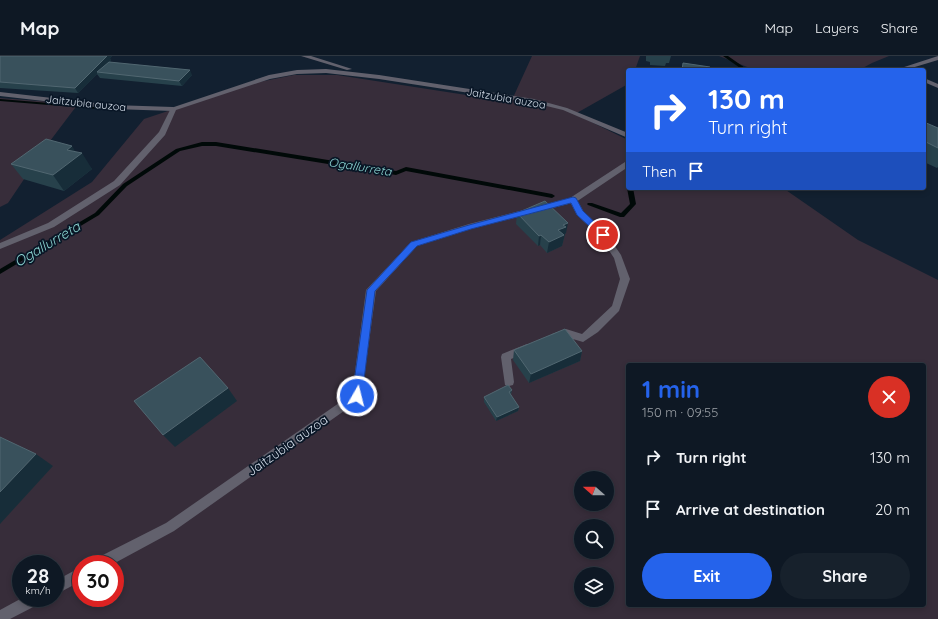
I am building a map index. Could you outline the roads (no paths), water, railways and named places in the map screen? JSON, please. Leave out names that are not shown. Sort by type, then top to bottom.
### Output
[{"type":"street","name":"Jaitzubia auzoa","points":[[304,56],[380,77]]},
{"type":"street","points":[[906,68],[938,58]]},
{"type":"street","name":"Jaitzubia auzoa","points":[[0,94],[113,107],[173,109],[254,81],[283,74],[326,71],[380,77],[534,101],[572,112],[626,135]]},
{"type":"street","points":[[926,81],[938,86]]},
{"type":"street","points":[[0,246],[51,225],[117,183],[162,133],[173,109]]},
{"type":"street","name":"Jaitzubia auzoa","points":[[117,555],[170,527],[357,396],[371,290],[414,244],[469,227],[573,200],[626,165]]},
{"type":"street","points":[[509,382],[506,357],[566,333],[583,338],[596,329],[616,308],[625,279],[614,252],[603,235],[580,213],[573,200]]},
{"type":"street","points":[[0,617],[19,607]]},
{"type":"waterway","name":"Ogallurreta","points":[[725,56],[743,68]]},
{"type":"waterway","name":"Ogallurreta","points":[[0,100],[110,109]]},
{"type":"waterway","name":"Ogallurreta","points":[[0,272],[97,214],[125,185],[178,150],[202,144],[216,144],[396,173],[406,169],[552,196]]},
{"type":"waterway","name":"Ogallurreta","points":[[590,204],[622,216],[633,204],[630,190]]}]
